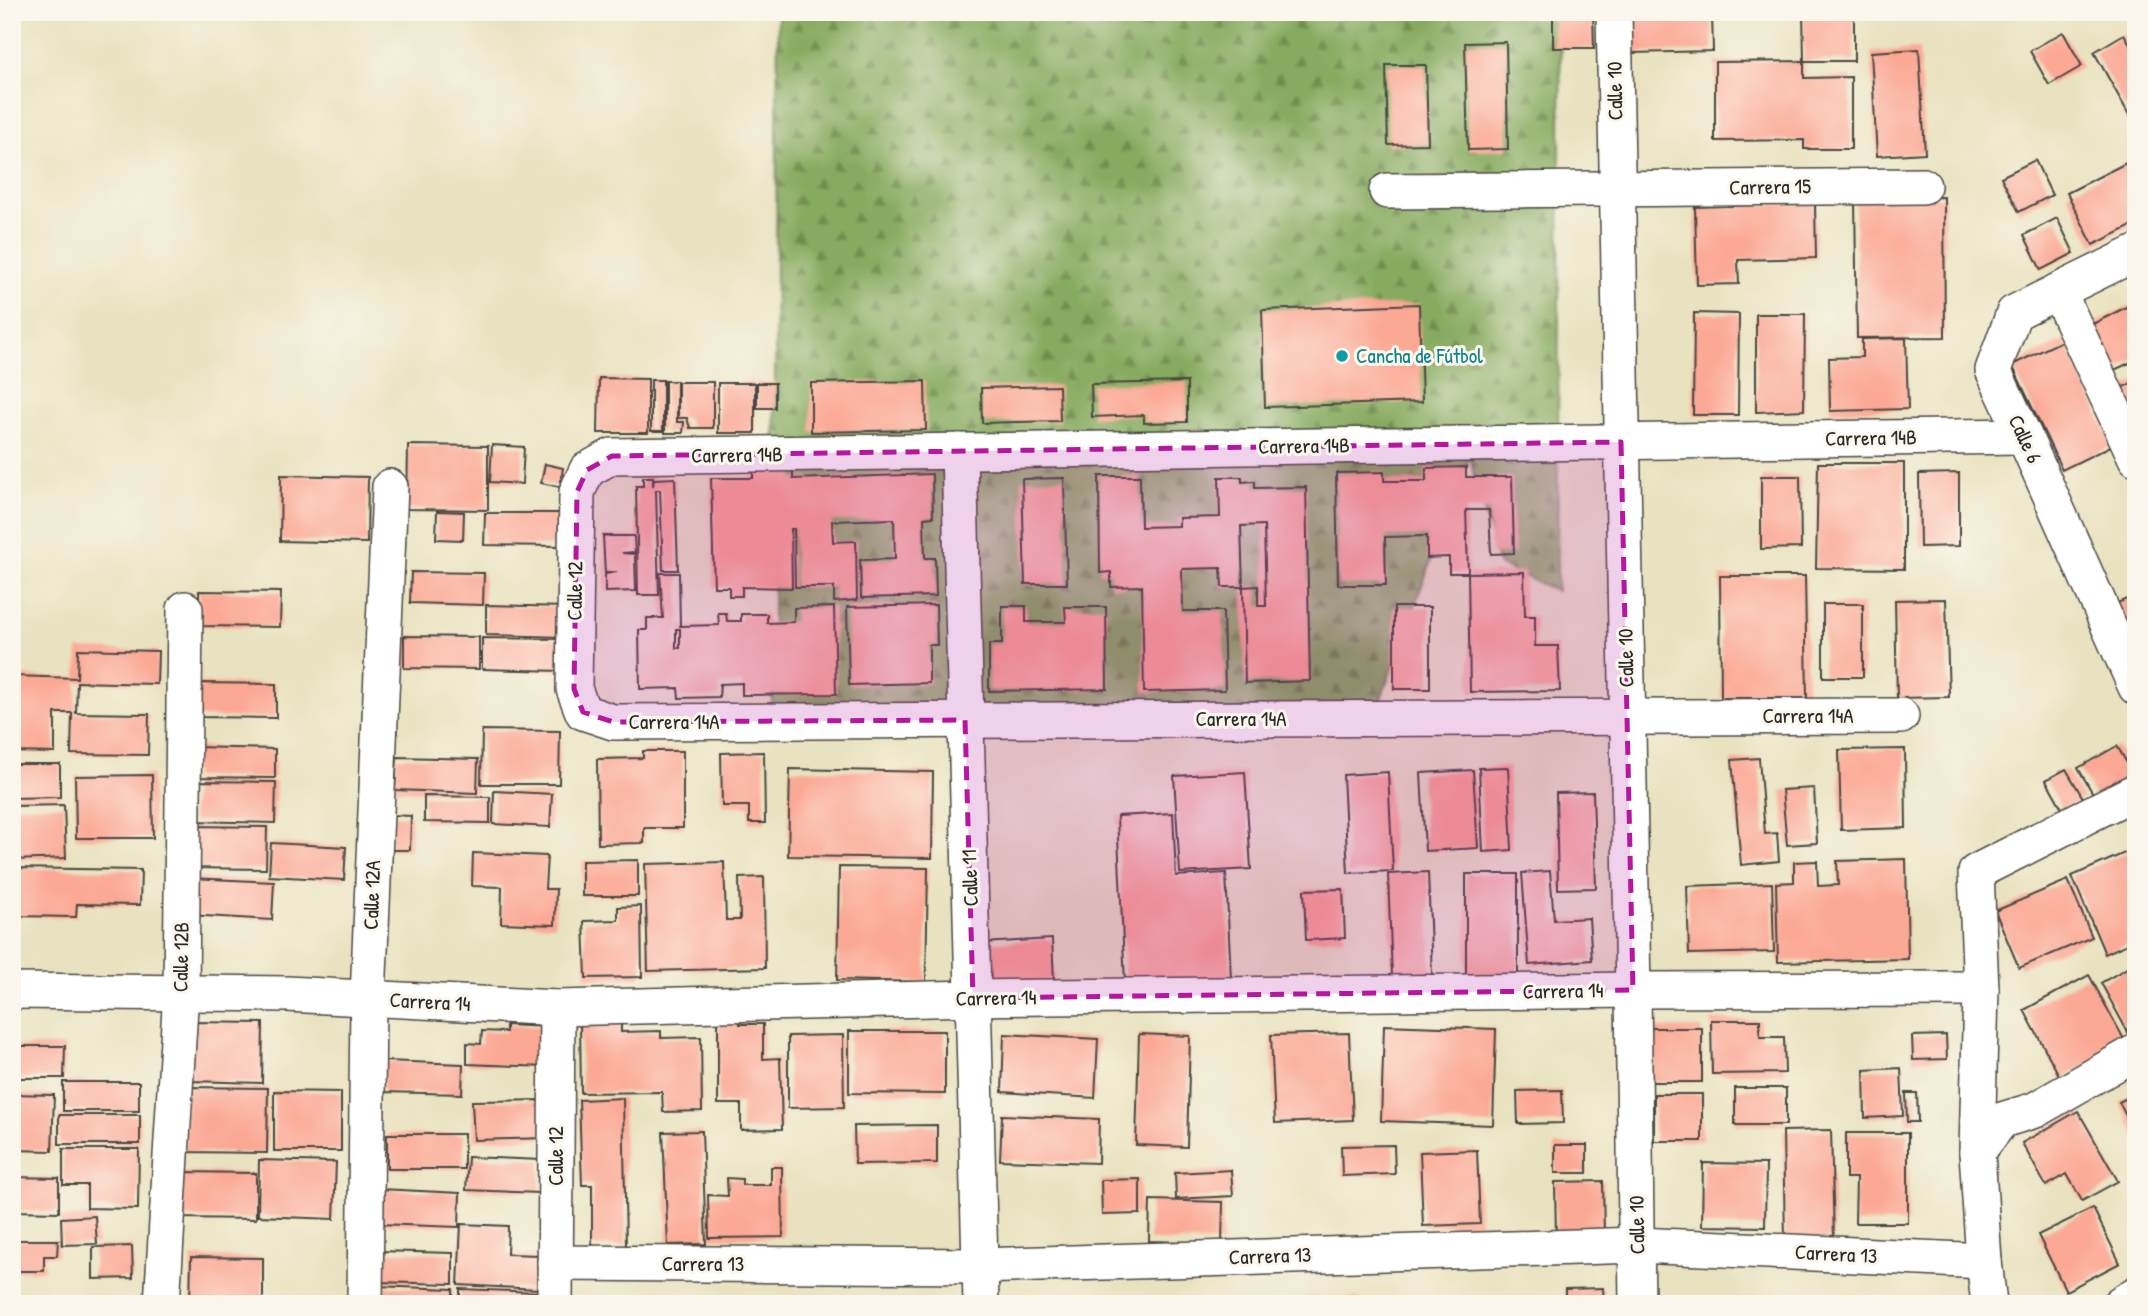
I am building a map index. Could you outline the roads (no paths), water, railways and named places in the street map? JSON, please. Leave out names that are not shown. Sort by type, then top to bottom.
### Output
[{"type":"street","name":"Calle 10","points":[[1614,12],[1637,1304]]},
{"type":"street","name":"Carrera 15","points":[[1387,191],[1923,186]]},
{"type":"street","name":"Calle 6","points":[[2136,253],[2014,313],[1993,370],[2136,687]]},
{"type":"street","points":[[2058,291],[2136,458]]},
{"type":"street","name":"Carrera 14B","points":[[587,470],[612,456],[2024,436]]},
{"type":"street","name":"Calle 11","points":[[959,451],[981,1304]]},
{"type":"street","name":"Calle 12","points":[[583,712],[573,689],[577,492],[587,470]]},
{"type":"street","name":"Calle 12A","points":[[365,1304],[368,998],[390,487]]},
{"type":"street","name":"Calle 12B","points":[[162,1304],[181,992],[184,609]]},
{"type":"street","name":"Carrera 14A","points":[[583,712],[613,722],[1901,716]]},
{"type":"street","points":[[1989,1304],[1977,1152],[1981,989],[1976,872],[2136,791]]},
{"type":"street","name":"Carrera 14","points":[[12,992],[287,994],[557,1008],[973,998],[1633,990],[1981,989]]},
{"type":"street","name":"Calle 12","points":[[555,1304],[557,1008]]},
{"type":"street","points":[[1977,1152],[2002,1120],[2035,1110],[2136,1052]]},
{"type":"street","name":"Carrera 13","points":[[555,1263],[980,1266],[1638,1245],[1984,1261]]},
{"type":"street","points":[[2120,1304],[2136,1294]]},
{"type":"place","name":"Cancha de Fútbol","points":[[1342,356]]}]
